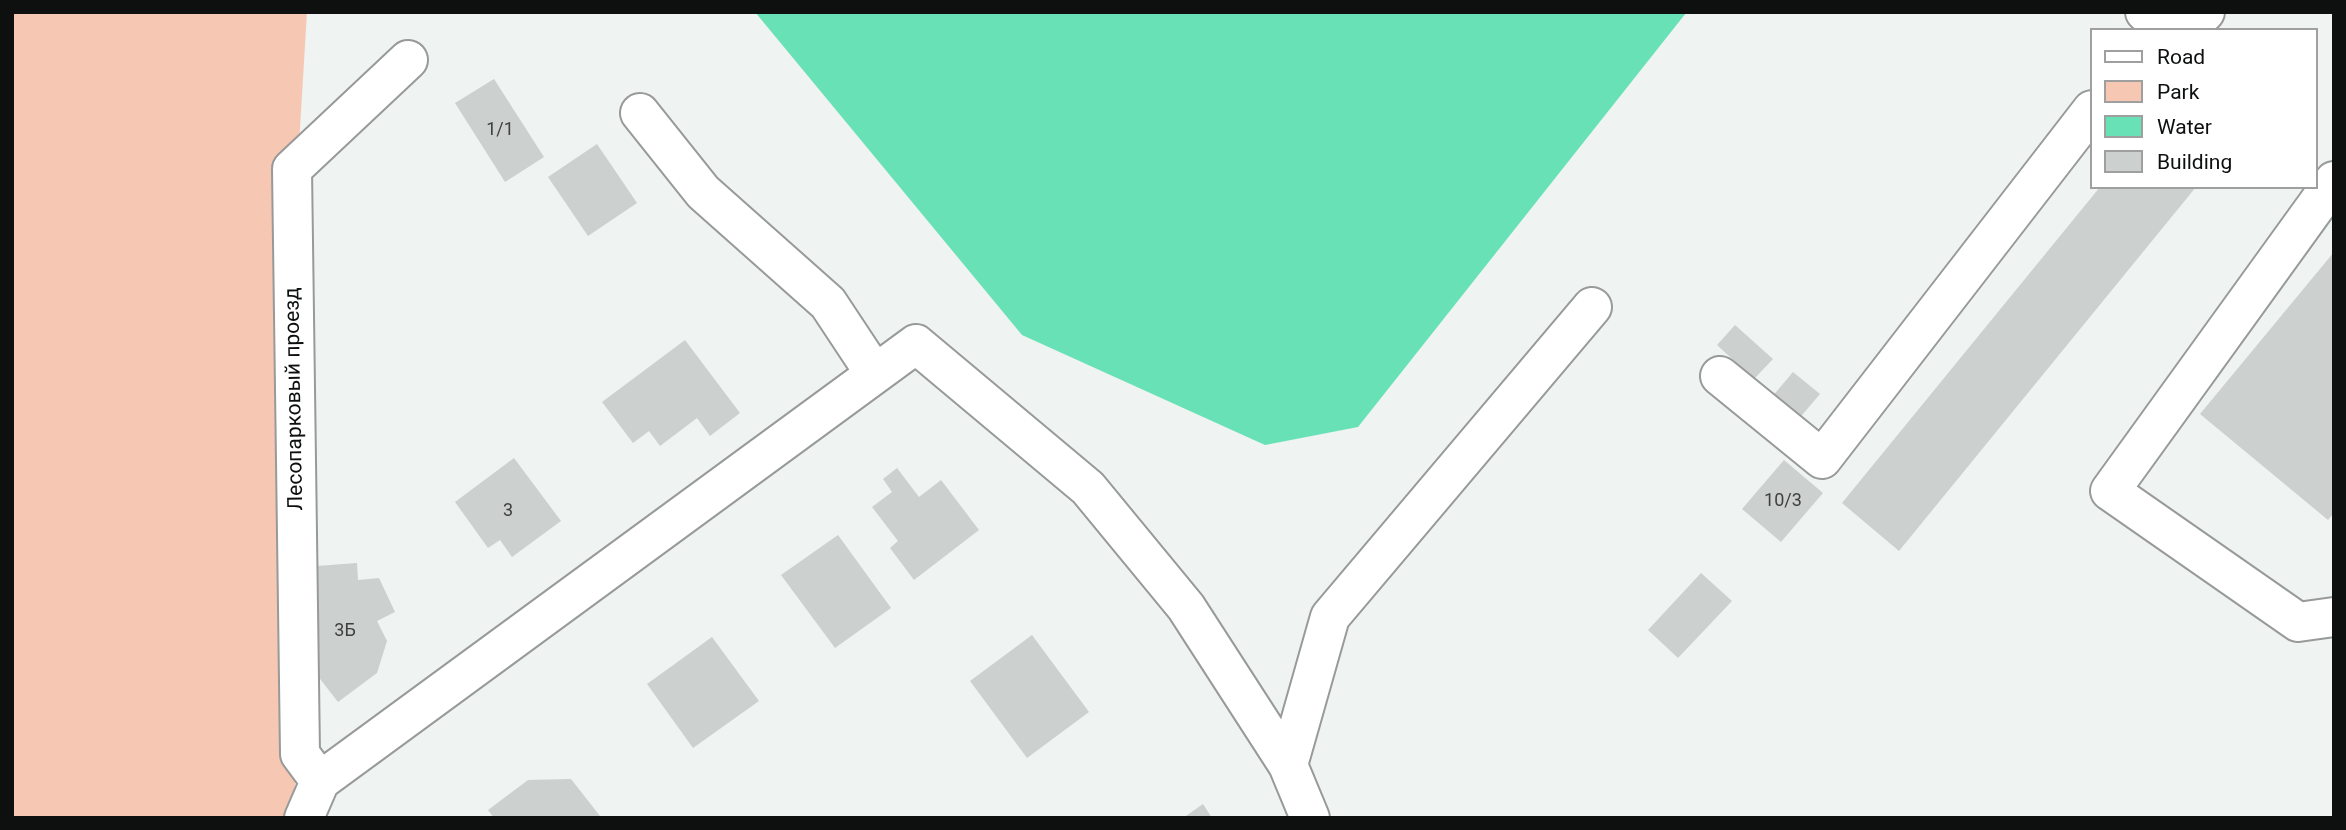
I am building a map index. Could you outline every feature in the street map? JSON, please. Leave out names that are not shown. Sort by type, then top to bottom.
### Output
[{"type":"street","points":[[2145,12],[2165,28]]},
{"type":"street","points":[[2186,28],[2205,12]]},
{"type":"street","name":"Лесопарковый проезд","points":[[320,781],[300,754],[292,169],[408,60]]},
{"type":"street","points":[[640,113],[703,192],[828,303],[875,374]]},
{"type":"street","points":[[1720,376],[1822,459],[2090,113]]},
{"type":"street","points":[[2334,181],[2110,491],[2298,622],[2334,617]]},
{"type":"street","points":[[1288,765],[1330,617],[1592,307]]},
{"type":"street","points":[[304,818],[320,781],[916,344],[1088,488],[1186,607],[1288,765],[1310,818]]},
{"type":"green space","points":[[12,12],[307,12],[293,244],[295,818],[12,818]]},
{"type":"water","points":[[755,12],[1686,13],[1358,427],[1265,445],[1022,335]]},
{"type":"building","points":[[494,79],[544,157],[505,182],[455,103]]},
{"type":"building","points":[[597,144],[637,203],[588,236],[548,177]]},
{"type":"building","points":[[2098,189],[2194,189],[1899,551],[1842,503]]},
{"type":"building","points":[[2334,252],[2334,513],[2328,520],[2200,414]]},
{"type":"building","points":[[1735,325],[1773,359],[1754,379],[1717,345]]},
{"type":"building","points":[[685,340],[740,413],[710,436],[697,418],[660,446],[649,431],[633,443],[602,402]]},
{"type":"building","points":[[1793,372],[1820,394],[1797,421],[1771,398]]},
{"type":"building","points":[[514,458],[561,521],[512,557],[500,540],[488,548],[455,502]]},
{"type":"building","points":[[1784,460],[1823,493],[1781,542],[1742,509]]},
{"type":"building","points":[[897,468],[919,497],[941,480],[979,530],[914,580],[890,548],[898,541],[872,507],[892,492],[883,479]]},
{"type":"building","points":[[838,535],[891,608],[835,648],[781,575]]},
{"type":"building","points":[[357,563],[358,580],[379,578],[395,612],[377,621],[387,641],[377,673],[338,702],[310,666],[303,567]]},
{"type":"building","points":[[1701,573],[1732,601],[1678,658],[1648,630]]},
{"type":"building","points":[[1032,635],[1089,712],[1027,758],[970,681]]},
{"type":"building","points":[[712,637],[759,701],[693,748],[647,684]]},
{"type":"building","points":[[571,779],[600,816],[598,818],[494,818],[488,810],[528,780]]},
{"type":"building","points":[[1203,804],[1212,818],[1183,818]]}]
